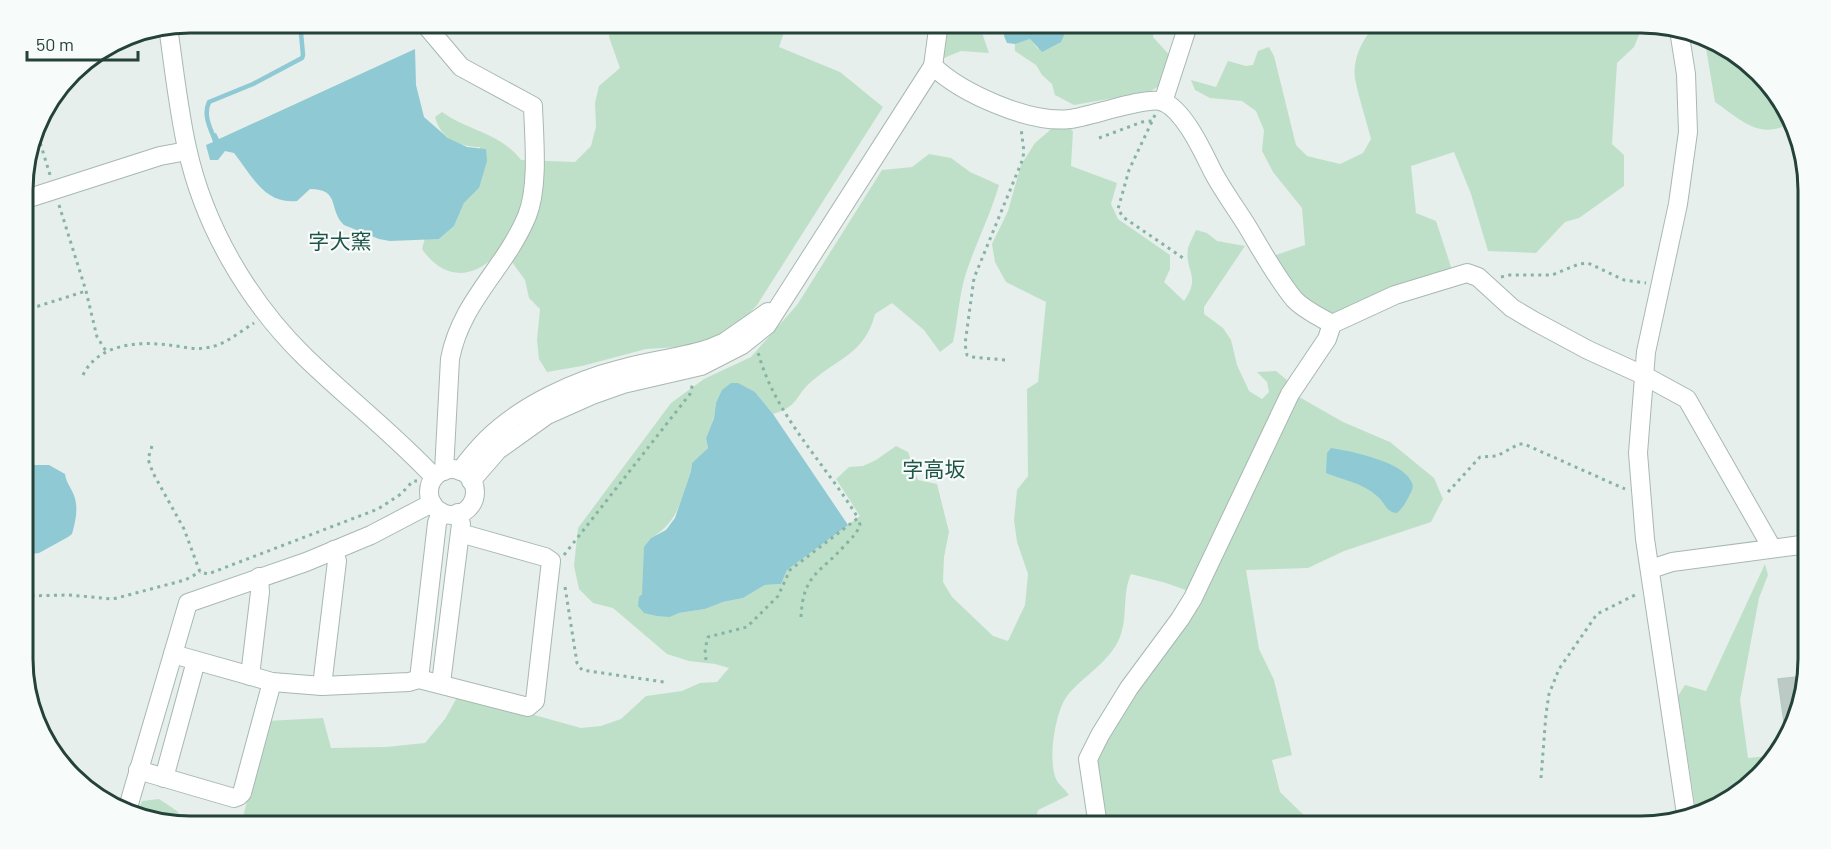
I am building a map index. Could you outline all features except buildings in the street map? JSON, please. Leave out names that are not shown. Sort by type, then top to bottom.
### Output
[{"type":"street","points":[[432,33],[461,67],[533,106],[533,176],[528,214],[505,258],[467,310],[458,327],[452,347],[448,477]]},
{"type":"street","points":[[663,366],[691,369],[730,352],[767,325],[933,66],[938,33]]},
{"type":"street","points":[[1163,102],[1185,33]]},
{"type":"street","points":[[129,803],[188,603],[306,562],[371,535],[444,509],[469,507],[474,498],[305,357],[267,313],[247,285],[216,233],[202,200],[187,151],[169,34]]},
{"type":"street","points":[[1680,38],[1686,74],[1688,132],[1678,204],[1659,285],[1643,375],[1638,453],[1645,539],[1685,810]]},
{"type":"street","points":[[933,66],[946,79],[1018,113],[1045,118],[1069,119],[1147,101],[1163,102],[1183,119],[1203,150],[1214,173],[1294,298],[1304,308],[1332,324]]},
{"type":"street","points":[[33,197],[160,156],[187,151]]},
{"type":"street","points":[[1097,816],[1089,759],[1100,735],[1130,688],[1193,598],[1290,394],[1327,339],[1332,324],[1395,295],[1467,273],[1478,277],[1512,308],[1534,321],[1687,399],[1772,548]]},
{"type":"street","points":[[441,683],[461,524],[429,491],[493,444],[521,412],[540,401],[663,366],[711,348],[725,342],[779,306]]},
{"type":"street","points":[[419,679],[437,523],[444,509]]},
{"type":"street","points":[[173,654],[272,681],[322,686],[409,682],[419,679],[528,707],[533,704],[554,564],[545,557],[460,533]]},
{"type":"street","points":[[1652,578],[1672,562],[1798,545]]},
{"type":"street","points":[[322,686],[337,561],[334,550]]},
{"type":"street","points":[[250,676],[260,592],[259,577]]},
{"type":"street","points":[[428,598],[452,600]]},
{"type":"street","points":[[164,778],[196,661]]},
{"type":"street","points":[[138,770],[234,798],[239,796],[242,793],[272,681]]},
{"type":"path","points":[[1163,102],[1129,170],[1118,209],[1123,217],[1186,260]]},
{"type":"path","points":[[1005,360],[971,357],[967,355],[965,344],[974,278],[1022,161],[1023,140],[1018,113]]},
{"type":"path","points":[[1100,138],[1153,120]]},
{"type":"path","points":[[40,143],[86,291],[97,337],[106,351]]},
{"type":"path","points":[[1485,283],[1510,275],[1552,275],[1579,264],[1588,263],[1624,280],[1659,285]]},
{"type":"path","points":[[33,307],[86,291]]},
{"type":"path","points":[[83,375],[87,367],[106,351],[150,343],[202,349],[219,346],[267,313]]},
{"type":"path","points":[[752,338],[779,403],[858,518],[860,525],[854,536],[822,566],[807,584],[801,617]]},
{"type":"path","points":[[664,682],[588,672],[580,667],[562,571],[554,564],[690,394],[693,383],[691,369]]},
{"type":"path","points":[[1449,492],[1480,457],[1497,456],[1524,444],[1624,489],[1640,490]]},
{"type":"path","points":[[152,446],[148,459],[153,473],[184,529],[201,572]]},
{"type":"path","points":[[33,596],[69,595],[113,599],[185,580],[201,572],[208,574],[378,510],[401,494],[413,481],[448,477]]},
{"type":"path","points":[[706,660],[705,650],[708,637],[747,627],[778,596],[790,570],[858,518]]},
{"type":"path","points":[[1541,778],[1546,714],[1553,681],[1559,669],[1597,614],[1652,578]]},
{"type":"green space","points":[[609,33],[784,33],[779,47],[840,72],[883,107],[757,305],[732,331],[695,346],[646,349],[582,366],[547,372],[539,359],[537,340],[540,309],[529,298],[525,280],[512,262],[495,256],[476,270],[457,273],[438,266],[422,249],[425,238],[439,239],[454,226],[464,203],[479,188],[480,147],[458,143],[446,136],[441,131],[435,117],[442,112],[494,138],[513,151],[521,160],[575,162],[591,146],[596,127],[595,103],[599,86],[620,68]]},
{"type":"green space","points":[[944,33],[982,33],[989,53],[961,51],[944,58],[942,41]]},
{"type":"green space","points":[[1065,33],[1154,33],[1153,37],[1172,58],[1163,84],[1149,92],[1074,105],[1055,95],[1052,84],[1042,75],[1036,65],[1015,51],[1015,44],[1030,39],[1038,49]]},
{"type":"green space","points":[[1369,33],[1640,33],[1634,47],[1617,63],[1612,144],[1624,155],[1624,186],[1579,218],[1565,222],[1536,253],[1488,251],[1471,194],[1454,152],[1411,166],[1416,213],[1436,221],[1452,270],[1337,317],[1303,297],[1273,256],[1305,245],[1302,208],[1273,172],[1262,151],[1264,130],[1256,111],[1242,101],[1210,98],[1195,90],[1191,80],[1216,87],[1228,61],[1246,66],[1253,65],[1258,51],[1269,47],[1274,56],[1296,145],[1307,156],[1340,164],[1363,153],[1371,139],[1355,79],[1357,55]]},
{"type":"green space","points":[[1706,48],[1737,65],[1752,79],[1766,94],[1784,126],[1768,130],[1759,129],[1741,121],[1715,102]]},
{"type":"green space","points":[[1056,125],[1066,125],[1073,131],[1071,166],[1117,183],[1111,204],[1118,219],[1170,255],[1170,269],[1164,282],[1184,301],[1192,285],[1187,256],[1196,230],[1207,233],[1217,241],[1245,246],[1204,307],[1204,314],[1223,328],[1231,340],[1237,365],[1249,391],[1262,399],[1269,392],[1267,382],[1257,372],[1276,371],[1287,380],[1286,389],[1191,592],[1131,574],[1128,582],[1124,622],[1116,646],[1067,696],[1059,714],[1054,738],[1054,773],[1057,781],[1069,795],[1038,810],[1036,816],[243,816],[267,721],[323,718],[331,748],[386,747],[425,743],[445,719],[459,694],[581,728],[601,726],[621,719],[646,696],[682,691],[700,683],[717,682],[729,668],[689,661],[667,654],[613,608],[593,603],[579,589],[574,566],[578,528],[671,403],[704,379],[751,357],[797,305],[882,170],[912,167],[929,154],[951,158],[970,172],[999,185],[966,273],[953,342],[940,352],[924,330],[892,303],[875,314],[871,327],[858,346],[806,386],[788,408],[773,414],[755,392],[716,403],[714,417],[706,438],[708,448],[692,463],[674,517],[651,538],[642,594],[639,598],[670,617],[743,598],[765,585],[781,584],[787,570],[860,516],[836,479],[849,467],[863,466],[896,446],[908,452],[918,480],[937,484],[949,532],[944,557],[943,582],[952,597],[993,636],[1008,641],[1025,605],[1028,574],[1017,542],[1014,520],[1017,490],[1028,476],[1027,389],[1038,382],[1046,302],[1006,282],[995,262],[992,244],[1008,211],[1021,165],[1035,143]]},
{"type":"green space","points":[[1294,394],[1343,422],[1390,442],[1434,478],[1443,499],[1431,522],[1344,551],[1308,568],[1246,570],[1259,649],[1274,680],[1292,755],[1272,760],[1280,792],[1305,816],[1101,816],[1092,759],[1149,670]]},
{"type":"green space","points":[[1765,564],[1768,575],[1759,598],[1740,700],[1748,758],[1765,756],[1745,777],[1728,790],[1695,807],[1678,696],[1685,685],[1706,691]]},
{"type":"green space","points":[[159,799],[181,816],[139,808],[142,801]]},
{"type":"water","points":[[1005,33],[1065,33],[1061,42],[1042,52],[1030,39],[1015,44],[1007,43]]},
{"type":"water","points":[[415,49],[416,85],[424,117],[448,138],[467,147],[486,149],[487,161],[479,188],[464,203],[454,226],[439,239],[390,241],[379,239],[344,225],[336,213],[330,196],[320,190],[310,189],[297,201],[286,201],[267,193],[234,153],[225,151],[218,160],[210,160],[206,145],[213,142],[211,135],[216,133],[219,139]]},
{"type":"water","points":[[731,383],[738,383],[755,392],[773,414],[848,525],[787,570],[781,584],[765,585],[743,598],[670,617],[644,613],[638,606],[639,597],[642,594],[644,547],[651,538],[666,530],[675,518],[692,463],[708,448],[706,438],[714,418],[716,403],[722,390]]},
{"type":"water","points":[[1331,448],[1374,458],[1405,474],[1413,487],[1400,510],[1397,513],[1390,511],[1366,488],[1326,473],[1327,453]]},
{"type":"water","points":[[49,465],[65,474],[75,498],[76,513],[72,534],[39,553],[33,554],[33,466]]},
{"type":"waterway","points":[[215,140],[207,117],[209,102],[253,84],[302,58],[301,33]]},
{"type":"district","name":"字大窯","points":[[340,242]]},
{"type":"district","name":"字高坂","points":[[934,470]]}]
